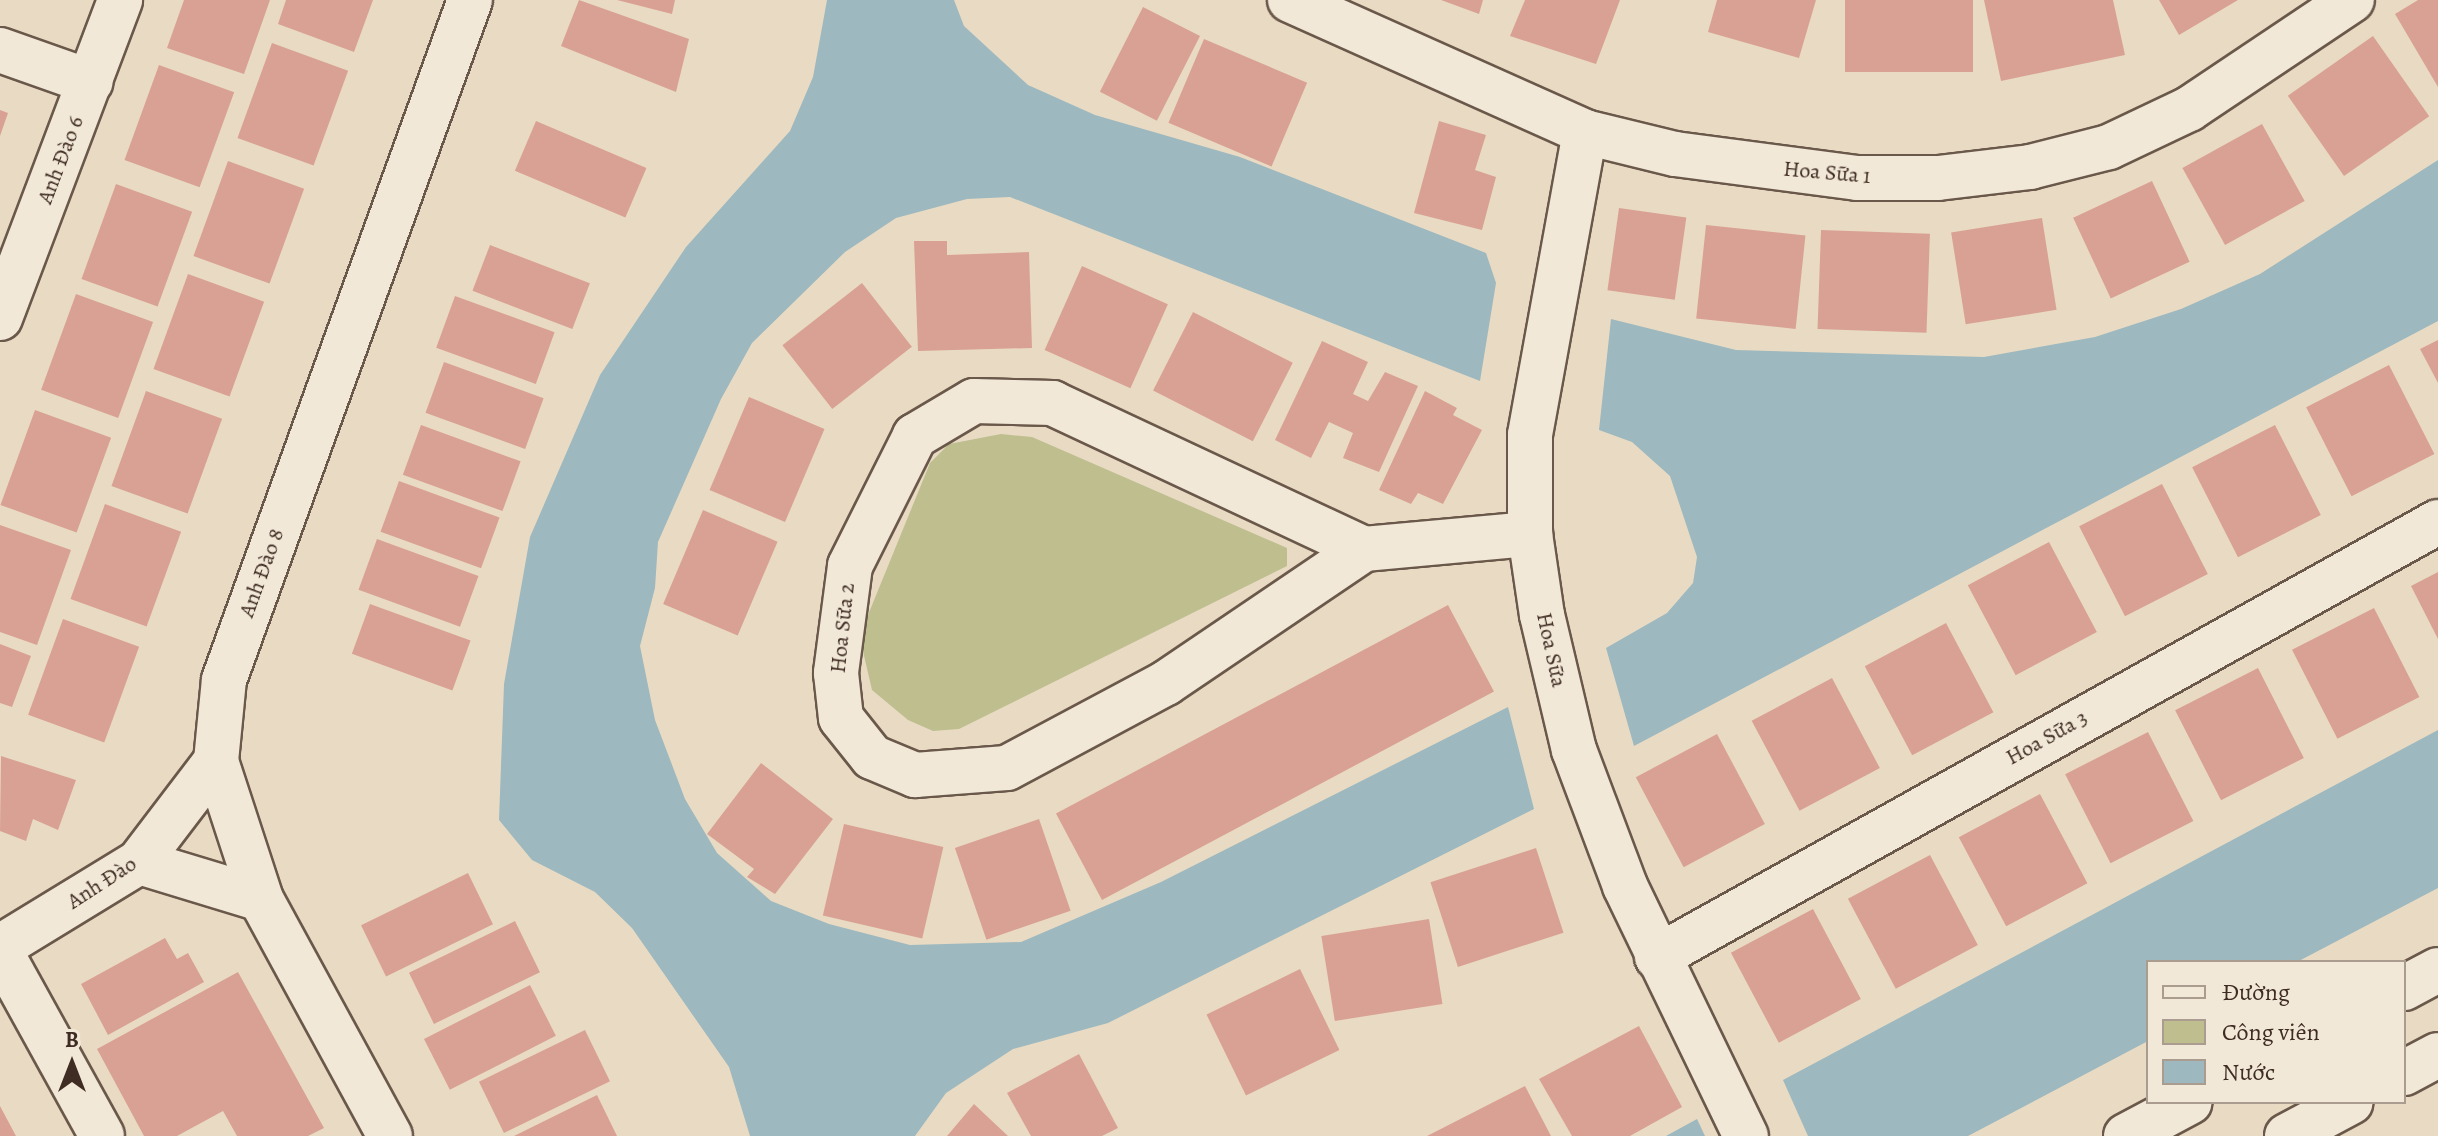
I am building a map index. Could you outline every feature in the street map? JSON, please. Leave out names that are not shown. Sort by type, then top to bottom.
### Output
[{"type":"street","name":"Anh Đào 6","points":[[0,318],[120,0]]},
{"type":"street","name":"Anh Đào 8","points":[[390,1136],[261,899],[216,761],[224,680],[470,0]]},
{"type":"street","name":"Hoa Sữa 1","points":[[1290,0],[1585,132],[1675,154],[1857,178],[1938,178],[2030,167],[2109,147],[2189,109],[2352,0]]},
{"type":"street","points":[[0,50],[91,82]]},
{"type":"street","name":"Hoa Sữa","points":[[1585,132],[1530,435],[1530,534],[1542,615],[1574,750],[1657,957],[1746,1136]]},
{"type":"street","name":"Hoa Sữa 2","points":[[1364,549],[1053,403],[974,401],[915,436],[850,566],[836,673],[841,718],[872,757],[915,775],[1007,768],[1166,683],[1364,549],[1530,534]]},
{"type":"street","name":"Hoa Sữa 3","points":[[1657,957],[2438,522]]},
{"type":"street","name":"Anh Đào","points":[[0,949],[139,862],[216,761]]},
{"type":"street","points":[[139,862],[261,899]]},
{"type":"street","points":[[0,949],[102,1136]]},
{"type":"street","points":[[2406,987],[2438,970]]},
{"type":"street","points":[[2406,1072],[2438,1055]]},
{"type":"street","points":[[2126,1136],[2186,1104]]},
{"type":"street","points":[[2287,1136],[2347,1104]]},
{"type":"green space","points":[[1001,434],[1032,437],[1287,548],[1287,566],[959,729],[933,731],[908,720],[872,690],[862,647],[868,615],[930,463],[949,444]]},
{"type":"water","points":[[827,0],[954,0],[964,26],[1028,85],[1095,115],[1240,157],[1486,253],[1496,283],[1480,381],[1010,197],[967,199],[896,218],[845,252],[752,343],[721,399],[658,542],[655,588],[640,646],[655,720],[685,799],[717,853],[771,901],[829,924],[910,945],[1021,942],[1161,882],[1508,707],[1534,809],[1108,1023],[1013,1049],[946,1093],[915,1136],[750,1136],[729,1067],[632,928],[595,892],[532,860],[499,820],[504,684],[530,537],[600,375],[686,247],[790,131],[813,77]]},
{"type":"water","points":[[2438,160],[2438,321],[1634,746],[1606,648],[1667,613],[1693,583],[1697,557],[1670,476],[1632,442],[1599,430],[1611,319],[1736,350],[1984,357],[2095,337],[2181,309],[2260,274]]},
{"type":"water","points":[[2438,730],[2438,888],[2301,960],[2146,960],[2146,1042],[1968,1136],[1808,1136],[1783,1080]]},
{"type":"water","points":[[1697,1119],[1705,1136],[1666,1136]]},
{"type":"building","points":[[184,0],[270,0],[244,74],[167,48]]},
{"type":"building","points":[[286,0],[373,0],[354,52],[278,24]]},
{"type":"building","points":[[579,0],[689,39],[676,92],[561,46]]},
{"type":"building","points":[[617,0],[675,0],[672,14]]},
{"type":"building","points":[[1441,0],[1483,0],[1479,14]]},
{"type":"building","points":[[1525,0],[1620,0],[1596,64],[1510,36]]},
{"type":"building","points":[[1717,0],[1816,0],[1799,58],[1708,32]]},
{"type":"building","points":[[1845,0],[1973,0],[1973,72],[1845,72]]},
{"type":"building","points":[[1984,0],[2113,0],[2125,55],[2001,81]]},
{"type":"building","points":[[2159,0],[2238,0],[2179,35]]},
{"type":"building","points":[[2418,0],[2438,0],[2438,87],[2395,14]]},
{"type":"building","points":[[1143,7],[1200,36],[1157,121],[1100,92]]},
{"type":"building","points":[[2373,36],[2429,116],[2344,176],[2288,96]]},
{"type":"building","points":[[1204,39],[1307,83],[1272,167],[1168,123]]},
{"type":"building","points":[[272,43],[348,71],[314,166],[237,138]]},
{"type":"building","points":[[159,65],[234,92],[200,187],[124,160]]},
{"type":"building","points":[[0,110],[8,113],[0,136]]},
{"type":"building","points":[[536,121],[646,168],[625,218],[515,171]]},
{"type":"building","points":[[1439,121],[1486,135],[1475,170],[1496,177],[1482,230],[1414,213]]},
{"type":"building","points":[[2262,124],[2305,201],[2225,245],[2182,168]]},
{"type":"building","points":[[228,161],[304,189],[270,284],[193,256]]},
{"type":"building","points":[[2152,181],[2190,262],[2111,298],[2073,218]]},
{"type":"building","points":[[116,184],[192,212],[158,307],[81,279]]},
{"type":"building","points":[[1619,208],[1686,217],[1675,300],[1607,290]]},
{"type":"building","points":[[2042,218],[2057,310],[1966,324],[1951,232]]},
{"type":"building","points":[[1706,225],[1805,235],[1796,329],[1696,318]]},
{"type":"building","points":[[1821,230],[1930,234],[1926,333],[1818,329]]},
{"type":"building","points":[[914,241],[947,241],[947,255],[1029,252],[1032,348],[918,351]]},
{"type":"building","points":[[490,245],[590,283],[572,329],[472,291]]},
{"type":"building","points":[[1082,266],[1168,304],[1130,388],[1045,350]]},
{"type":"building","points":[[188,274],[264,302],[230,397],[153,369]]},
{"type":"building","points":[[862,283],[912,347],[832,409],[782,345]]},
{"type":"building","points":[[76,294],[153,322],[118,418],[41,390]]},
{"type":"building","points":[[455,296],[555,332],[536,384],[436,348]]},
{"type":"building","points":[[1193,312],[1293,363],[1253,441],[1153,390]]},
{"type":"building","points":[[2438,340],[2438,383],[2420,349]]},
{"type":"building","points":[[1322,341],[1368,362],[1353,394],[1368,401],[1385,372],[1418,386],[1379,472],[1343,458],[1353,433],[1329,422],[1311,458],[1275,440]]},
{"type":"building","points":[[444,362],[544,398],[525,449],[426,413]]},
{"type":"building","points":[[2389,365],[2434,454],[2352,496],[2306,407]]},
{"type":"building","points":[[146,391],[222,419],[188,514],[111,486]]},
{"type":"building","points":[[1425,391],[1457,408],[1453,415],[1482,430],[1443,504],[1418,493],[1411,504],[1379,490]]},
{"type":"building","points":[[749,397],[824,429],[785,522],[710,490]]},
{"type":"building","points":[[35,410],[111,438],[77,533],[0,505]]},
{"type":"building","points":[[421,425],[521,461],[502,511],[403,475]]},
{"type":"building","points":[[2275,425],[2321,515],[2238,557],[2192,467]]},
{"type":"building","points":[[399,481],[500,518],[481,568],[381,532]]},
{"type":"building","points":[[2162,484],[2208,574],[2125,616],[2079,526]]},
{"type":"building","points":[[105,504],[181,532],[147,627],[70,599]]},
{"type":"building","points":[[703,510],[778,542],[738,636],[663,604]]},
{"type":"building","points":[[0,525],[71,550],[37,645],[0,632]]},
{"type":"building","points":[[377,539],[478,576],[460,627],[359,590]]},
{"type":"building","points":[[2049,542],[2097,632],[2016,675],[1968,585]]},
{"type":"building","points":[[2438,572],[2438,639],[2411,586]]},
{"type":"building","points":[[370,604],[471,641],[452,690],[352,654]]},
{"type":"building","points":[[1448,605],[1494,692],[1102,900],[1056,813]]},
{"type":"building","points":[[2374,608],[2419,697],[2337,739],[2292,650]]},
{"type":"building","points":[[63,619],[139,647],[104,743],[28,715]]},
{"type":"building","points":[[1946,623],[1993,712],[1912,755],[1865,666]]},
{"type":"building","points":[[0,644],[31,656],[12,707],[0,703]]},
{"type":"building","points":[[2258,668],[2304,758],[2221,800],[2175,710]]},
{"type":"building","points":[[1832,678],[1880,768],[1800,811],[1752,721]]},
{"type":"building","points":[[2148,732],[2193,821],[2111,863],[2065,774]]},
{"type":"building","points":[[1717,734],[1765,824],[1684,867],[1636,777]]},
{"type":"building","points":[[1,756],[76,780],[58,830],[33,819],[26,841],[0,831]]},
{"type":"building","points":[[761,763],[833,819],[775,894],[747,877],[754,869],[707,834]]},
{"type":"building","points":[[2040,794],[2087,883],[2006,926],[1959,837]]},
{"type":"building","points":[[1039,819],[1071,911],[986,940],[955,848]]},
{"type":"building","points":[[844,824],[943,847],[922,939],[823,916]]},
{"type":"building","points":[[1536,848],[1564,933],[1458,967],[1430,882]]},
{"type":"building","points":[[1930,855],[1978,945],[1896,989],[1848,899]]},
{"type":"building","points":[[468,873],[493,924],[386,976],[361,925]]},
{"type":"building","points":[[1813,909],[1861,999],[1779,1043],[1731,953]]},
{"type":"building","points":[[1429,919],[1442,1004],[1335,1021],[1321,936]]},
{"type":"building","points":[[515,921],[540,972],[434,1024],[409,973]]},
{"type":"building","points":[[165,938],[177,959],[188,953],[204,982],[108,1035],[81,984]]},
{"type":"building","points":[[1300,969],[1339,1050],[1246,1095],[1207,1015]]},
{"type":"building","points":[[238,972],[324,1128],[308,1136],[237,1136],[223,1111],[177,1136],[144,1136],[97,1049]]},
{"type":"building","points":[[530,985],[556,1036],[450,1090],[424,1039]]},
{"type":"building","points":[[1639,1026],[1682,1107],[1630,1136],[1572,1136],[1539,1079]]},
{"type":"building","points":[[585,1030],[610,1081],[504,1133],[479,1082]]},
{"type":"building","points":[[1079,1054],[1118,1128],[1102,1136],[1031,1136],[1007,1093]]},
{"type":"building","points":[[1525,1086],[1551,1136],[1427,1136]]},
{"type":"building","points":[[597,1095],[617,1136],[514,1136]]},
{"type":"building","points":[[974,1104],[1008,1136],[947,1136]]},
{"type":"building","points":[[0,1106],[16,1136],[0,1136]]}]
